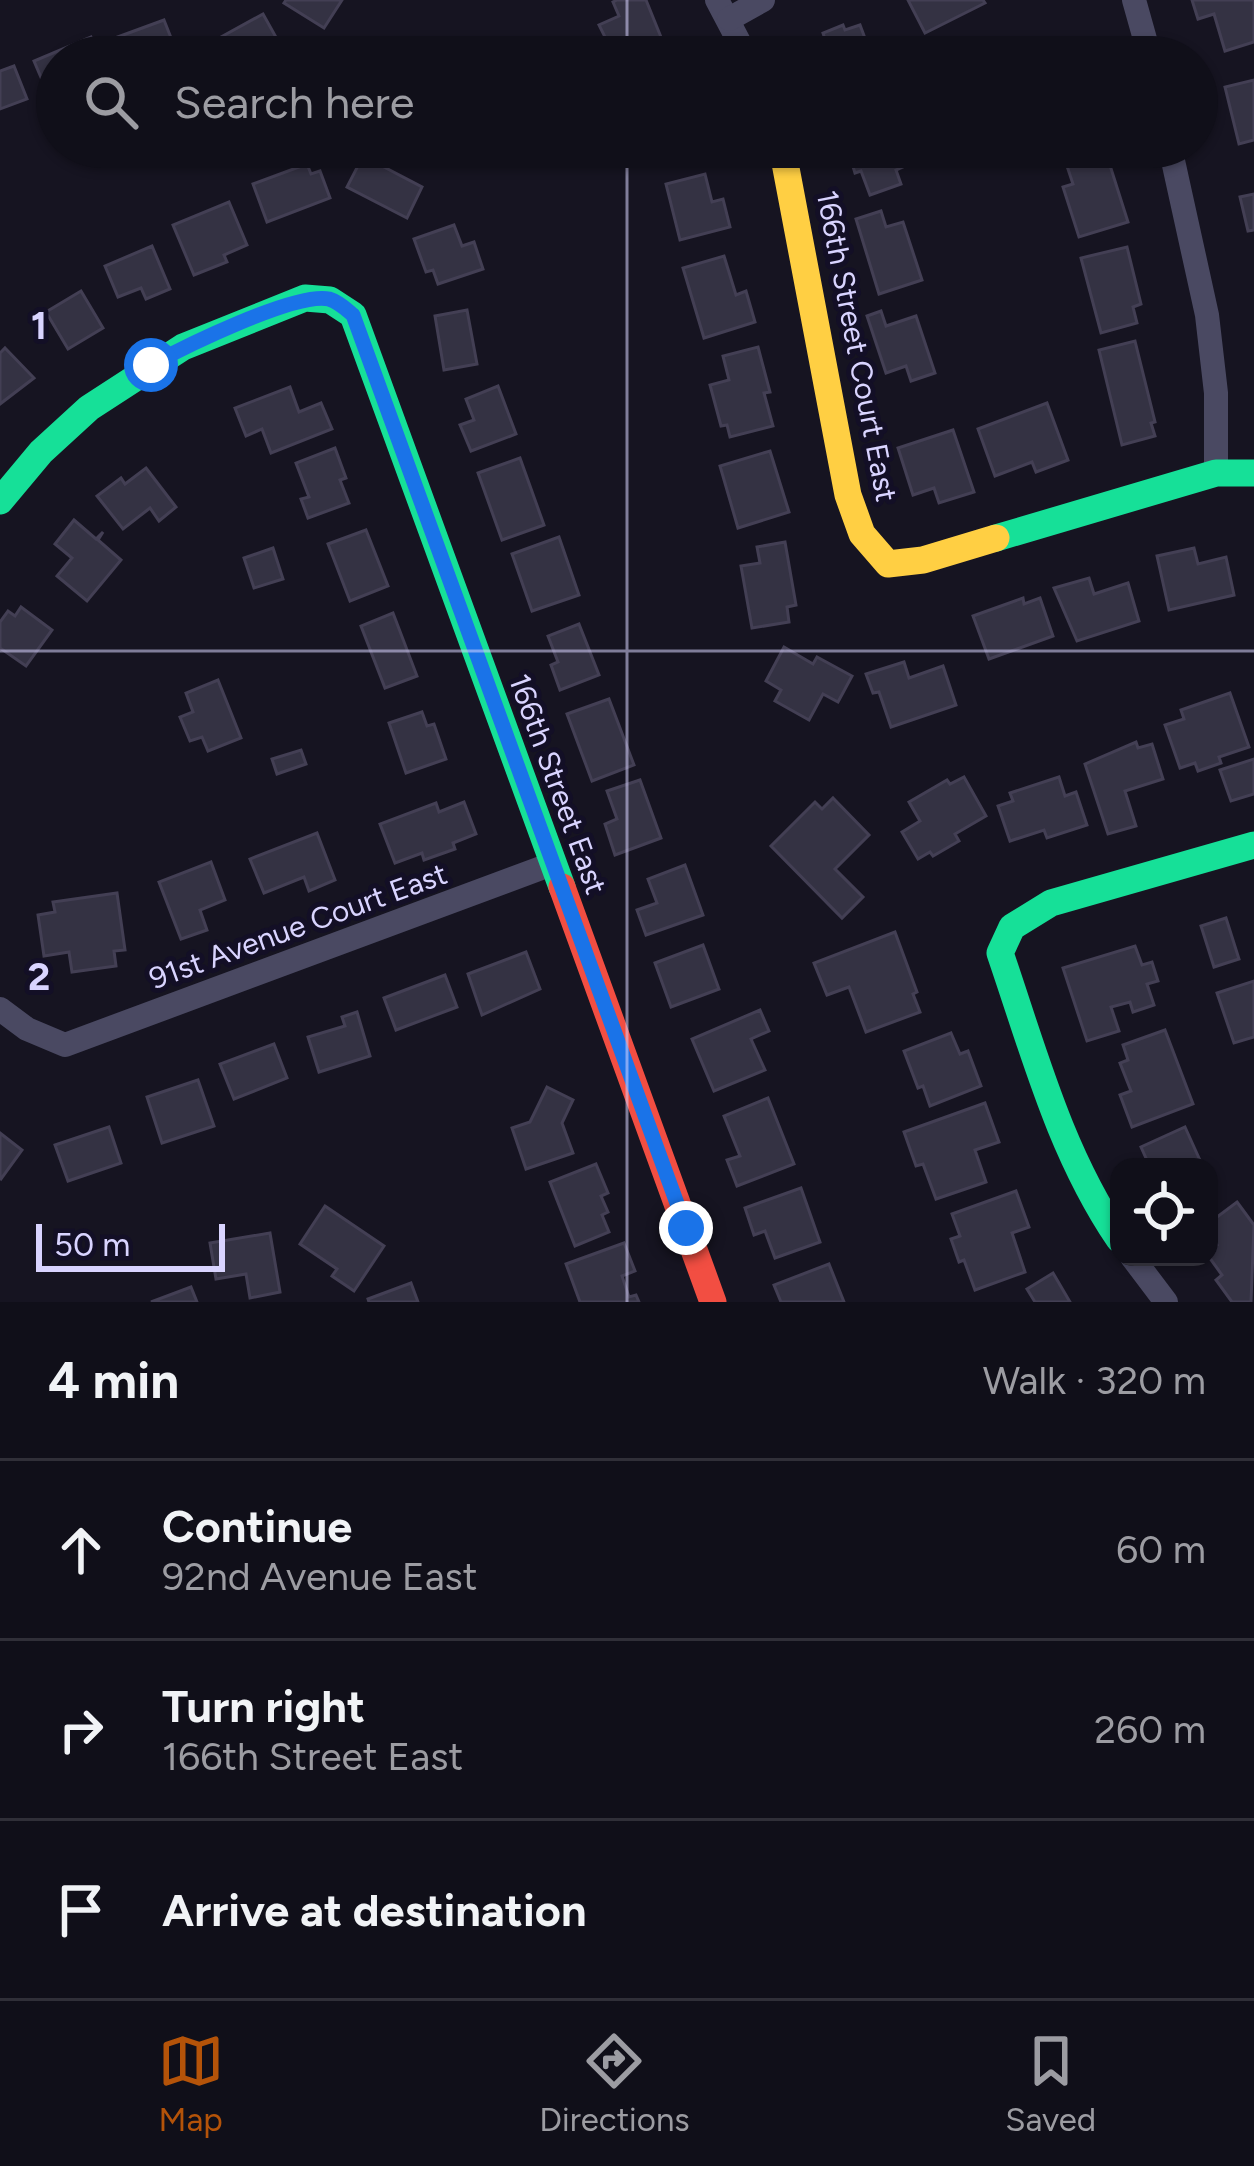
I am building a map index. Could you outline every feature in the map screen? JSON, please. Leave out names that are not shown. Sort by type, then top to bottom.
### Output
[{"type":"street","points":[[723,10],[763,0]]},
{"type":"street","points":[[1134,0],[1144,36]]},
{"type":"street","name":"166th Street Court East","points":[[786,168],[842,469],[850,503],[874,555],[888,564],[923,560],[1216,473]]},
{"type":"street","points":[[1175,168],[1207,315],[1216,393],[1216,473],[1254,473]]},
{"type":"street","name":"166th Street East","points":[[0,501],[41,452],[89,408],[183,347],[304,298],[330,299],[353,315],[713,1302]]},
{"type":"street","points":[[1110,1226],[1089,1194],[1000,953],[1009,927],[1051,904],[1254,844]]},
{"type":"street","name":"91st Avenue Court East","points":[[0,1009],[27,1029],[65,1045],[552,864]]},
{"type":"street","points":[[1139,1266],[1166,1302]]},
{"type":"building","points":[[342,0],[324,28],[284,3]]},
{"type":"building","points":[[646,0],[661,36],[604,36],[599,25],[619,16],[613,2]]},
{"type":"building","points":[[908,0],[983,0],[985,3],[925,33]]},
{"type":"building","points":[[1192,0],[1254,0],[1254,42],[1225,51],[1214,14],[1198,19]]},
{"type":"building","points":[[263,14],[275,36],[223,36]]},
{"type":"building","points":[[164,20],[170,36],[120,36]]},
{"type":"building","points":[[860,25],[864,36],[824,36]]},
{"type":"building","points":[[14,66],[27,99],[0,109],[0,71]]},
{"type":"building","points":[[1254,80],[1254,140],[1239,144],[1225,87]]},
{"type":"building","points":[[309,168],[311,174],[320,171],[330,198],[267,222],[253,184]]},
{"type":"building","points":[[357,168],[386,168],[422,187],[407,218],[347,187]]},
{"type":"building","points":[[853,168],[901,168],[896,170],[901,184],[870,195],[861,171],[855,173]]},
{"type":"building","points":[[1068,168],[1111,168],[1128,222],[1079,237],[1063,187],[1073,184]]},
{"type":"building","points":[[705,174],[712,202],[723,199],[730,227],[680,240],[666,184]]},
{"type":"building","points":[[1254,194],[1254,230],[1248,231],[1240,197]]},
{"type":"building","points":[[229,202],[247,245],[224,255],[227,262],[194,275],[173,225]]},
{"type":"building","points":[[881,211],[886,227],[903,222],[922,280],[879,294],[856,219]]},
{"type":"building","points":[[454,225],[462,246],[474,242],[483,269],[438,284],[433,270],[426,272],[414,239]]},
{"type":"building","points":[[152,246],[170,289],[146,299],[141,288],[118,297],[105,266]]},
{"type":"building","points":[[1127,247],[1141,304],[1133,307],[1137,323],[1101,333],[1081,258]]},
{"type":"building","points":[[724,256],[736,295],[746,291],[755,322],[704,338],[683,268]]},
{"type":"building","points":[[81,291],[103,328],[68,349],[46,312]]},
{"type":"building","points":[[467,310],[477,364],[444,370],[435,316]]},
{"type":"building","points":[[881,311],[886,326],[916,316],[935,373],[911,381],[906,366],[886,373],[867,316]]},
{"type":"building","points":[[1135,341],[1155,436],[1122,445],[1099,350]]},
{"type":"building","points":[[758,347],[773,426],[730,437],[727,425],[721,426],[710,385],[729,380],[723,356]]},
{"type":"building","points":[[5,348],[34,378],[0,404],[0,353]]},
{"type":"building","points":[[498,386],[516,434],[471,451],[460,425],[474,420],[466,399]]},
{"type":"building","points":[[290,387],[299,412],[321,403],[332,429],[271,453],[262,429],[246,436],[235,408]]},
{"type":"building","points":[[1047,403],[1068,460],[1036,472],[1032,462],[995,476],[978,429]]},
{"type":"building","points":[[953,430],[974,492],[939,503],[934,488],[913,495],[898,448]]},
{"type":"building","points":[[335,448],[349,503],[308,518],[301,499],[309,497],[296,463]]},
{"type":"building","points":[[770,451],[789,512],[738,528],[720,466]]},
{"type":"building","points":[[520,458],[544,525],[502,540],[478,473]]},
{"type":"building","points":[[146,468],[176,507],[159,521],[150,508],[123,529],[97,496],[121,478],[125,484]]},
{"type":"building","points":[[74,520],[96,539],[103,532],[98,540],[121,560],[87,601],[57,576],[72,558],[55,544]]},
{"type":"building","points":[[366,530],[388,586],[350,601],[328,544]]},
{"type":"building","points":[[559,537],[579,595],[532,611],[512,554]]},
{"type":"building","points":[[785,542],[796,605],[787,607],[789,622],[752,628],[741,566],[760,563],[757,547]]},
{"type":"building","points":[[273,548],[283,579],[254,588],[244,558]]},
{"type":"building","points":[[1194,548],[1198,564],[1226,557],[1234,595],[1169,610],[1157,556]]},
{"type":"building","points":[[1089,578],[1094,594],[1128,583],[1139,621],[1077,641],[1054,588]]},
{"type":"building","points":[[1023,598],[1024,604],[1040,598],[1053,636],[989,659],[973,616]]},
{"type":"building","points":[[21,607],[52,630],[26,666],[0,648],[0,622],[8,611],[15,616]]},
{"type":"building","points":[[393,613],[417,676],[385,688],[361,626]]},
{"type":"building","points":[[579,624],[599,675],[560,690],[551,665],[558,662],[548,636]]},
{"type":"building","points":[[784,647],[813,664],[817,657],[852,676],[838,702],[823,694],[809,720],[775,701],[781,690],[766,681]]},
{"type":"building","points":[[904,662],[909,678],[943,666],[956,705],[891,727],[879,692],[873,693],[866,674]]},
{"type":"building","points":[[218,680],[241,738],[208,751],[202,737],[190,741],[180,717],[193,712],[186,693]]},
{"type":"building","points":[[1230,693],[1249,747],[1219,757],[1221,763],[1198,771],[1195,763],[1180,768],[1165,725],[1184,719],[1181,710]]},
{"type":"building","points":[[609,699],[634,765],[592,781],[567,714]]},
{"type":"building","points":[[422,712],[427,726],[434,724],[446,759],[406,773],[389,723]]},
{"type":"building","points":[[1136,742],[1138,748],[1152,744],[1163,779],[1125,791],[1136,826],[1108,834],[1085,764]]},
{"type":"building","points":[[301,750],[306,764],[277,774],[272,759]]},
{"type":"building","points":[[1254,759],[1254,794],[1231,801],[1220,770]]},
{"type":"building","points":[[964,777],[986,816],[955,834],[959,841],[918,859],[902,832],[920,821],[909,802],[947,780],[950,784]]},
{"type":"building","points":[[1059,777],[1065,796],[1076,792],[1087,825],[1047,838],[1044,830],[1010,841],[998,806],[1013,801],[1010,793]]},
{"type":"building","points":[[640,780],[661,838],[615,855],[605,824],[617,819],[607,791]]},
{"type":"building","points":[[833,798],[869,835],[835,869],[863,897],[842,918],[771,846],[815,802],[822,809]]},
{"type":"building","points":[[464,802],[476,834],[453,843],[455,849],[424,860],[422,853],[395,863],[380,824],[436,803],[439,812]]},
{"type":"building","points":[[317,833],[335,880],[309,891],[304,877],[264,893],[250,859]]},
{"type":"building","points":[[211,862],[225,900],[200,910],[207,930],[181,939],[159,882]]},
{"type":"building","points":[[685,865],[703,915],[646,935],[637,910],[657,903],[648,879]]},
{"type":"building","points":[[117,893],[125,950],[114,951],[116,966],[72,972],[69,952],[44,956],[38,915],[55,912],[53,902]]},
{"type":"building","points":[[1226,918],[1239,959],[1214,967],[1201,926]]},
{"type":"building","points":[[895,932],[920,1012],[866,1032],[849,987],[827,995],[814,963]]},
{"type":"building","points":[[703,945],[719,989],[671,1007],[655,963]]},
{"type":"building","points":[[1135,946],[1142,965],[1152,962],[1158,981],[1147,984],[1154,1005],[1133,1012],[1130,1002],[1111,1007],[1119,1031],[1087,1041],[1063,968]]},
{"type":"building","points":[[526,952],[540,989],[482,1015],[468,974]]},
{"type":"building","points":[[445,975],[457,1007],[396,1030],[384,998]]},
{"type":"building","points":[[1254,981],[1254,1037],[1234,1043],[1217,993]]},
{"type":"building","points":[[760,1010],[769,1031],[751,1039],[765,1070],[714,1091],[692,1039]]},
{"type":"building","points":[[357,1012],[370,1056],[319,1072],[308,1037],[345,1026],[342,1017]]},
{"type":"building","points":[[1165,1030],[1193,1104],[1132,1127],[1120,1095],[1131,1091],[1120,1063],[1128,1060],[1123,1045]]},
{"type":"building","points":[[951,1033],[960,1054],[968,1051],[981,1086],[930,1106],[904,1051]]},
{"type":"building","points":[[274,1044],[287,1078],[234,1099],[220,1064]]},
{"type":"building","points":[[198,1080],[214,1126],[162,1143],[147,1097]]},
{"type":"building","points":[[547,1087],[573,1100],[562,1123],[573,1153],[526,1169],[512,1128],[530,1122]]},
{"type":"building","points":[[768,1098],[794,1164],[737,1186],[727,1160],[740,1156],[724,1116]]},
{"type":"building","points":[[985,1103],[999,1142],[975,1150],[986,1182],[936,1199],[923,1164],[916,1166],[904,1132]]},
{"type":"building","points":[[109,1127],[121,1163],[68,1181],[55,1145]]},
{"type":"building","points":[[1185,1127],[1199,1158],[1146,1158],[1141,1147]]},
{"type":"building","points":[[0,1133],[22,1150],[1,1179],[0,1178]]},
{"type":"building","points":[[596,1164],[608,1193],[601,1196],[609,1232],[575,1246],[550,1182]]},
{"type":"building","points":[[801,1188],[820,1242],[775,1258],[765,1231],[754,1235],[745,1208]]},
{"type":"building","points":[[1016,1191],[1029,1227],[1012,1233],[1025,1272],[975,1290],[951,1239],[960,1236],[952,1214]]},
{"type":"building","points":[[1237,1202],[1254,1225],[1251,1302],[1232,1302],[1216,1280],[1222,1275],[1216,1266],[1218,1216]]},
{"type":"building","points":[[325,1206],[384,1246],[354,1291],[332,1276],[337,1269],[300,1244]]},
{"type":"building","points":[[270,1233],[280,1292],[250,1298],[246,1274],[216,1279],[210,1243]]},
{"type":"building","points":[[624,1243],[635,1271],[622,1276],[629,1297],[636,1295],[639,1302],[580,1302],[566,1264]]},
{"type":"building","points":[[829,1264],[844,1302],[781,1302],[774,1285]]},
{"type":"building","points":[[1053,1273],[1070,1302],[1035,1302],[1027,1289]]},
{"type":"building","points":[[411,1283],[418,1302],[369,1302],[368,1299]]},
{"type":"building","points":[[191,1287],[197,1302],[151,1302]]},
{"type":"traffic: fast","points":[[0,501],[41,452],[89,408],[183,347],[305,298],[330,300],[353,315],[562,887]]},
{"type":"traffic: fast","points":[[996,538],[1216,473],[1254,473]]},
{"type":"traffic: fast","points":[[1110,1225],[1064,1136],[1000,953],[1012,927],[1051,903],[1254,845]]},
{"type":"traffic: slow","points":[[786,168],[848,495],[862,534],[888,564],[923,560],[996,538]]},
{"type":"traffic: jam","points":[[562,887],[713,1302]]},
{"type":"route","points":[[151,365],[183,347],[304,298],[330,299],[353,315],[686,1228]]}]
